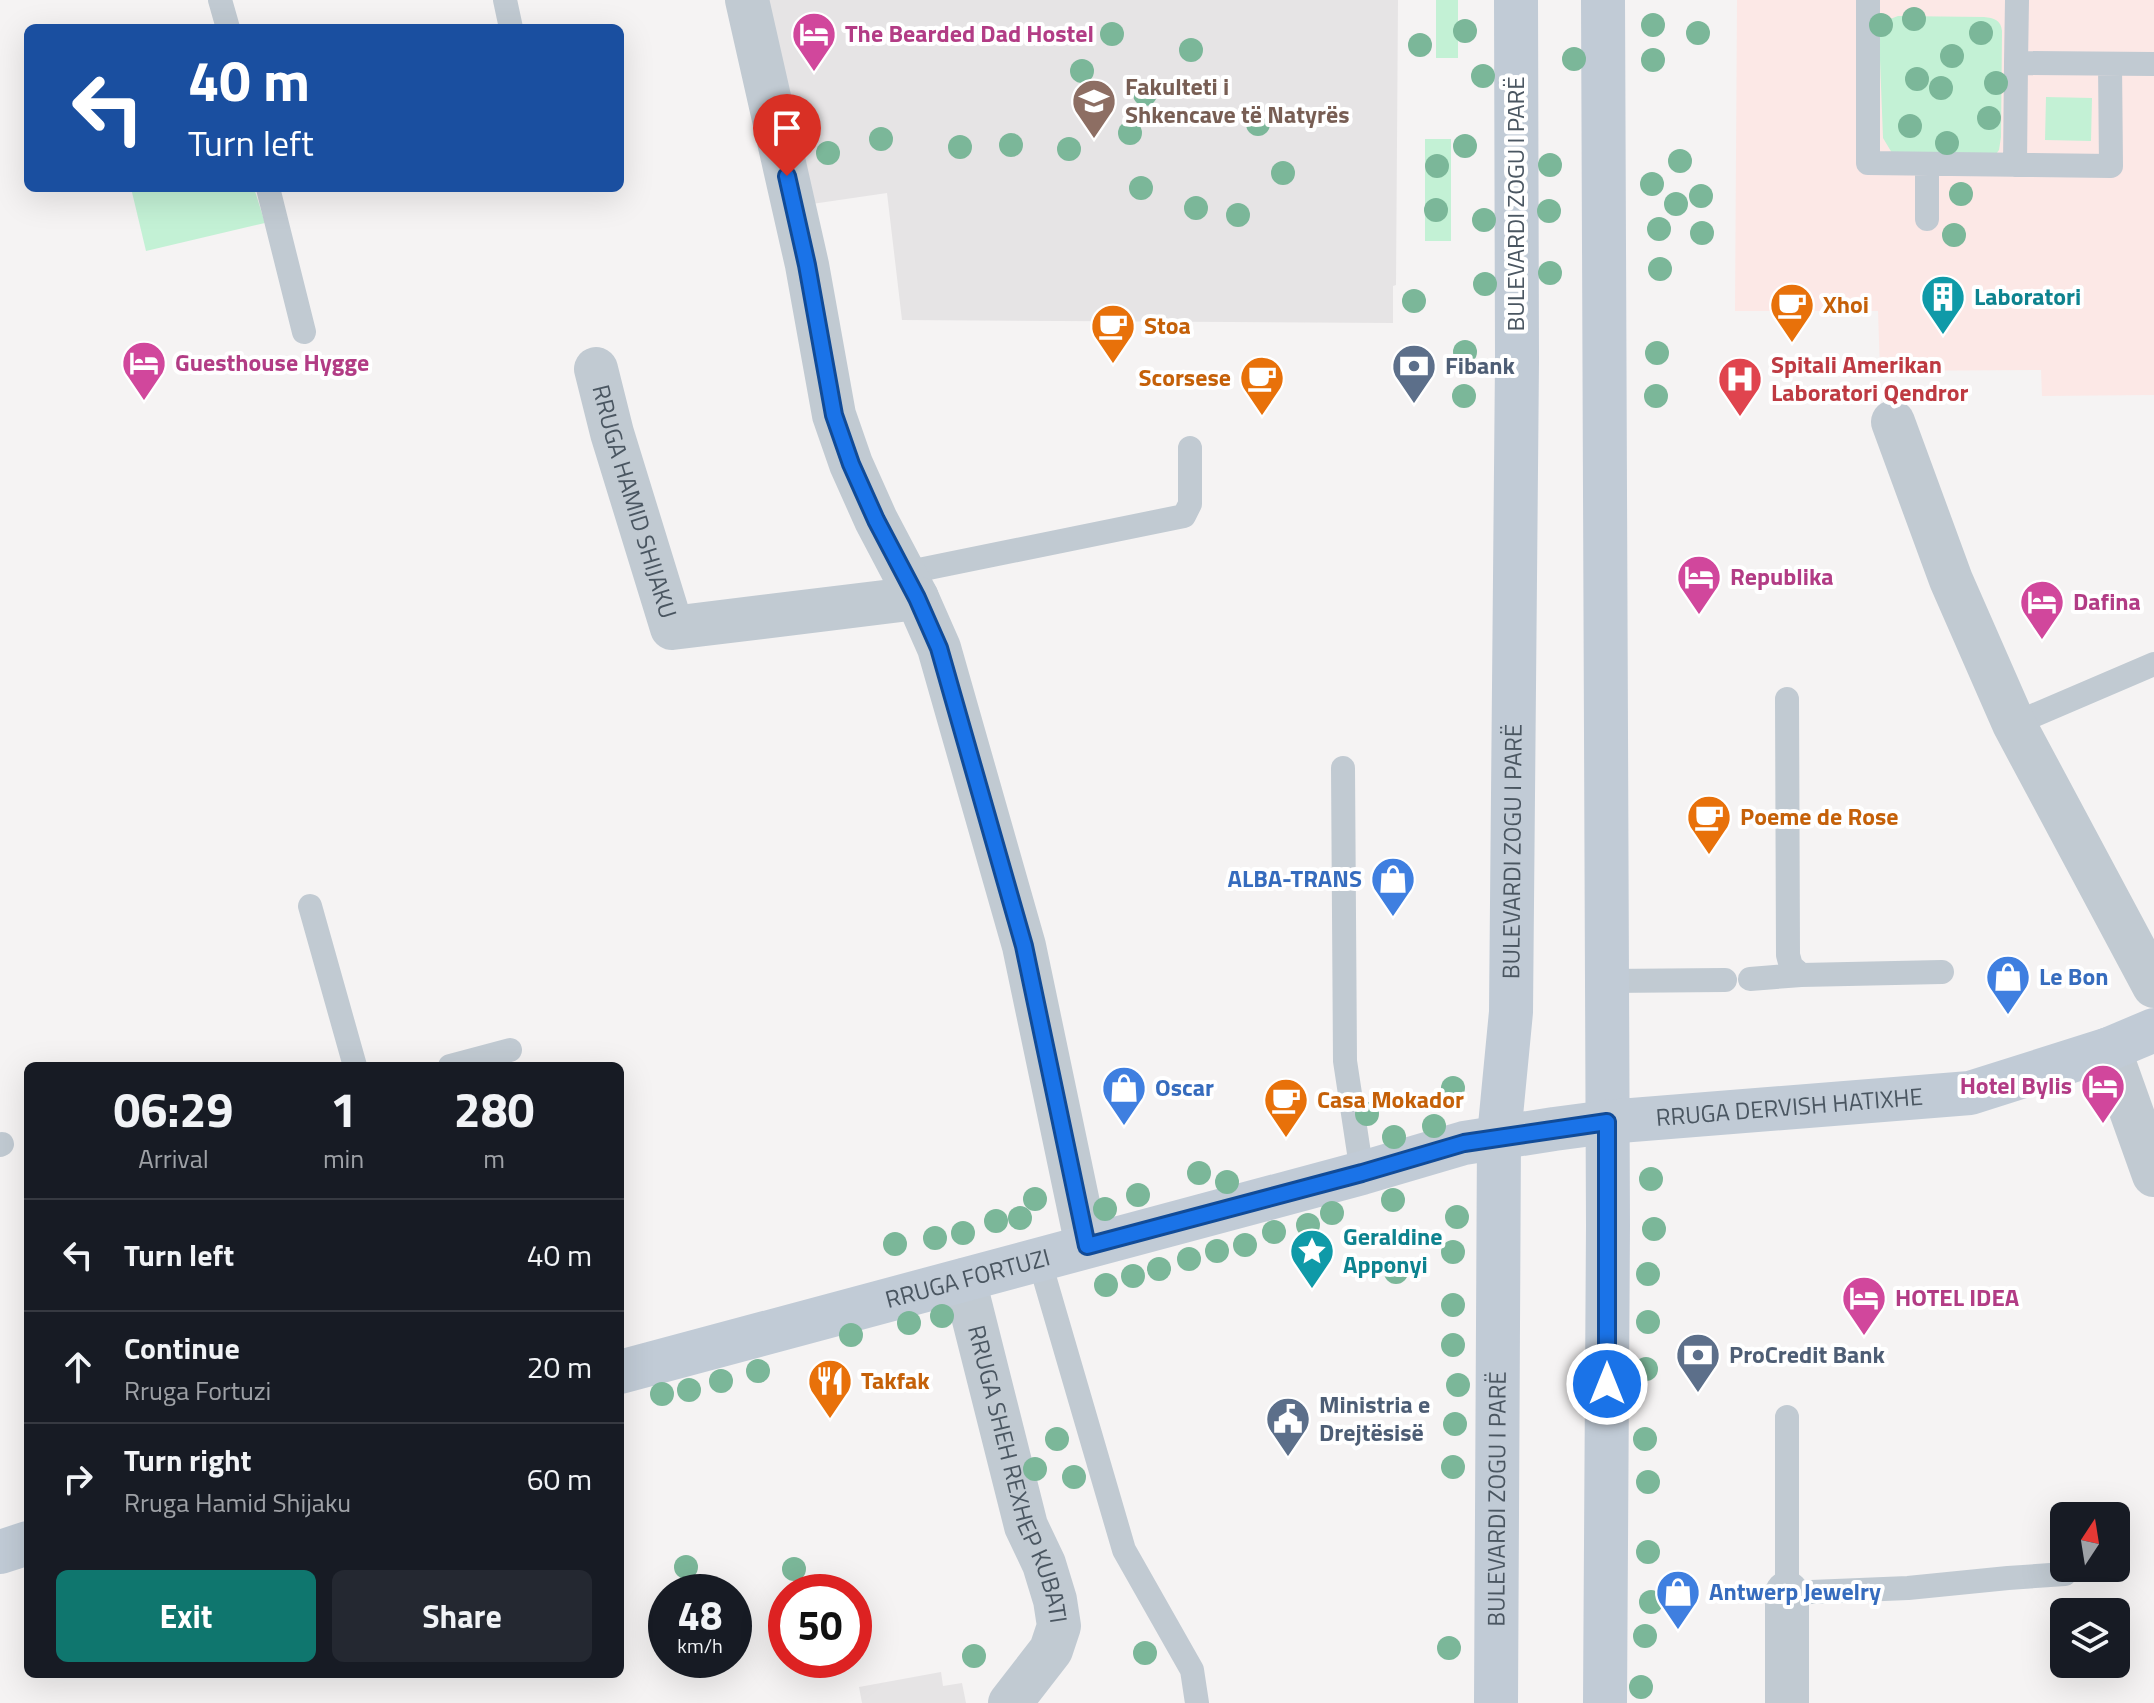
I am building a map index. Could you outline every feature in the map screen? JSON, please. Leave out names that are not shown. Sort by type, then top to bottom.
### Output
[{"type":"main road","name":"BULEVARDI ZOGU I PARË","points":[[1496,1703],[1499,1136],[1511,1012],[1517,376],[1516,0]]},
{"type":"main road","points":[[1603,0],[1608,1225],[1605,1703]]},
{"type":"main road","name":"RRUGA DERVISH HATIXHE","points":[[1499,1136],[1607,1122],[1970,1093],[2109,1049],[2154,1030]]},
{"type":"main road","name":"RRUGA FORTUZI","points":[[624,1371],[1499,1136]]},
{"type":"main road","points":[[0,1552],[24,1544]]},
{"type":"street","points":[[747,0],[807,265],[834,415],[851,464],[939,648],[1024,946],[1087,1246]]},
{"type":"street","name":"RRUGA HAMID SHIJAKU","points":[[596,369],[612,433],[672,628],[910,586]]},
{"type":"street","points":[[1893,422],[1951,580],[2014,724],[2154,986]]},
{"type":"street","points":[[2109,1049],[2154,1175]]},
{"type":"street","name":"RRUGA SHEH REXHEP KUBATI","points":[[964,1280],[1026,1526],[1044,1564],[1059,1626],[1051,1650],[1010,1703]]},
{"type":"street","points":[[1787,1593],[1787,1703]]},
{"type":"lane","points":[[220,0],[227,24]]},
{"type":"lane","points":[[505,0],[510,24]]},
{"type":"lane","points":[[1868,0],[1868,163],[2111,166],[2110,64]]},
{"type":"lane","points":[[2015,165],[2017,0]]},
{"type":"lane","points":[[2016,63],[2154,64]]},
{"type":"lane","points":[[1927,164],[1927,219]]},
{"type":"lane","points":[[269,192],[304,332]]},
{"type":"lane","points":[[910,586],[1184,516],[1190,504],[1190,448]]},
{"type":"lane","points":[[2014,724],[2154,664]]},
{"type":"lane","points":[[1787,699],[1788,955],[1791,966],[1801,975]]},
{"type":"lane","points":[[1343,768],[1345,1061],[1362,1173]]},
{"type":"lane","points":[[310,906],[354,1062]]},
{"type":"lane","points":[[1750,979],[1942,972]]},
{"type":"lane","points":[[1607,981],[1725,980]]},
{"type":"lane","points":[[465,1062],[510,1050]]},
{"type":"lane","points":[[1039,1259],[1124,1550],[1192,1670],[1197,1703]]},
{"type":"lane","points":[[1787,1417],[1787,1593],[1908,1588],[2050,1575]]},
{"type":"shaded area","name":"Fakulteti i Shkencave të Natyrës","points":[[757,0],[1398,0],[1396,285],[1393,286],[1393,323],[902,320],[887,193],[805,205]]},
{"type":"shaded area","points":[[1737,0],[2154,0],[2154,395],[2042,396],[2041,370],[1880,371],[1878,311],[1735,311]]},
{"type":"shaded area","points":[[941,1672],[943,1686],[962,1683],[966,1703],[862,1703],[859,1687]]},
{"type":"green space","points":[[1436,0],[1458,0],[1458,58],[1436,58]]},
{"type":"green space","points":[[1898,16],[1984,17],[1999,22],[2002,31],[2001,137],[1996,154],[1892,153],[1883,138],[1879,34],[1885,21]]},
{"type":"green space","points":[[2046,97],[2092,98],[2091,141],[2045,140]]},
{"type":"green space","points":[[1425,139],[1451,139],[1451,241],[1425,241]]},
{"type":"green space","points":[[132,192],[255,192],[265,223],[146,251]]},
{"type":"place","name":"The Bearded Dad Hostel","points":[[814,73]]},
{"type":"place","name":"Fakulteti i Shkencave të Natyrës","points":[[1094,140]]},
{"type":"place","name":"Laboratori","points":[[1943,336]]},
{"type":"place","name":"Xhoi","points":[[1792,344]]},
{"type":"place","name":"Stoa","points":[[1113,365]]},
{"type":"place","name":"Guesthouse Hygge","points":[[144,402]]},
{"type":"place","name":"Fibank","points":[[1414,405]]},
{"type":"place","name":"Scorsese","points":[[1262,417]]},
{"type":"place","name":"Spitali Amerikan Laboratori Qendror","points":[[1740,418]]},
{"type":"place","name":"Republika","points":[[1699,616]]},
{"type":"place","name":"Dafina","points":[[2042,641]]},
{"type":"place","name":"Poeme de Rose","points":[[1709,856]]},
{"type":"place","name":"ALBA-TRANS","points":[[1393,918]]},
{"type":"place","name":"Le Bon","points":[[2008,1016]]},
{"type":"place","name":"Hotel Bylis","points":[[2103,1125]]},
{"type":"place","name":"Oscar","points":[[1124,1127]]},
{"type":"place","name":"Casa Mokador","points":[[1286,1139]]},
{"type":"place","name":"Geraldine Apponyi","points":[[1312,1290]]},
{"type":"place","name":"HOTEL IDEA","points":[[1864,1337]]},
{"type":"place","name":"ProCredit Bank","points":[[1698,1394]]},
{"type":"place","name":"Takfak","points":[[830,1420]]},
{"type":"place","name":"Ministria e Drejtësisë","points":[[1288,1458]]},
{"type":"place","name":"Antwerp Jewelry","points":[[1678,1631]]},
{"type":"route","points":[[787,176],[807,265],[834,415],[851,464],[876,520],[939,648],[979,785],[1024,946],[1087,1246],[1464,1143],[1607,1122],[1607,1384]]}]
